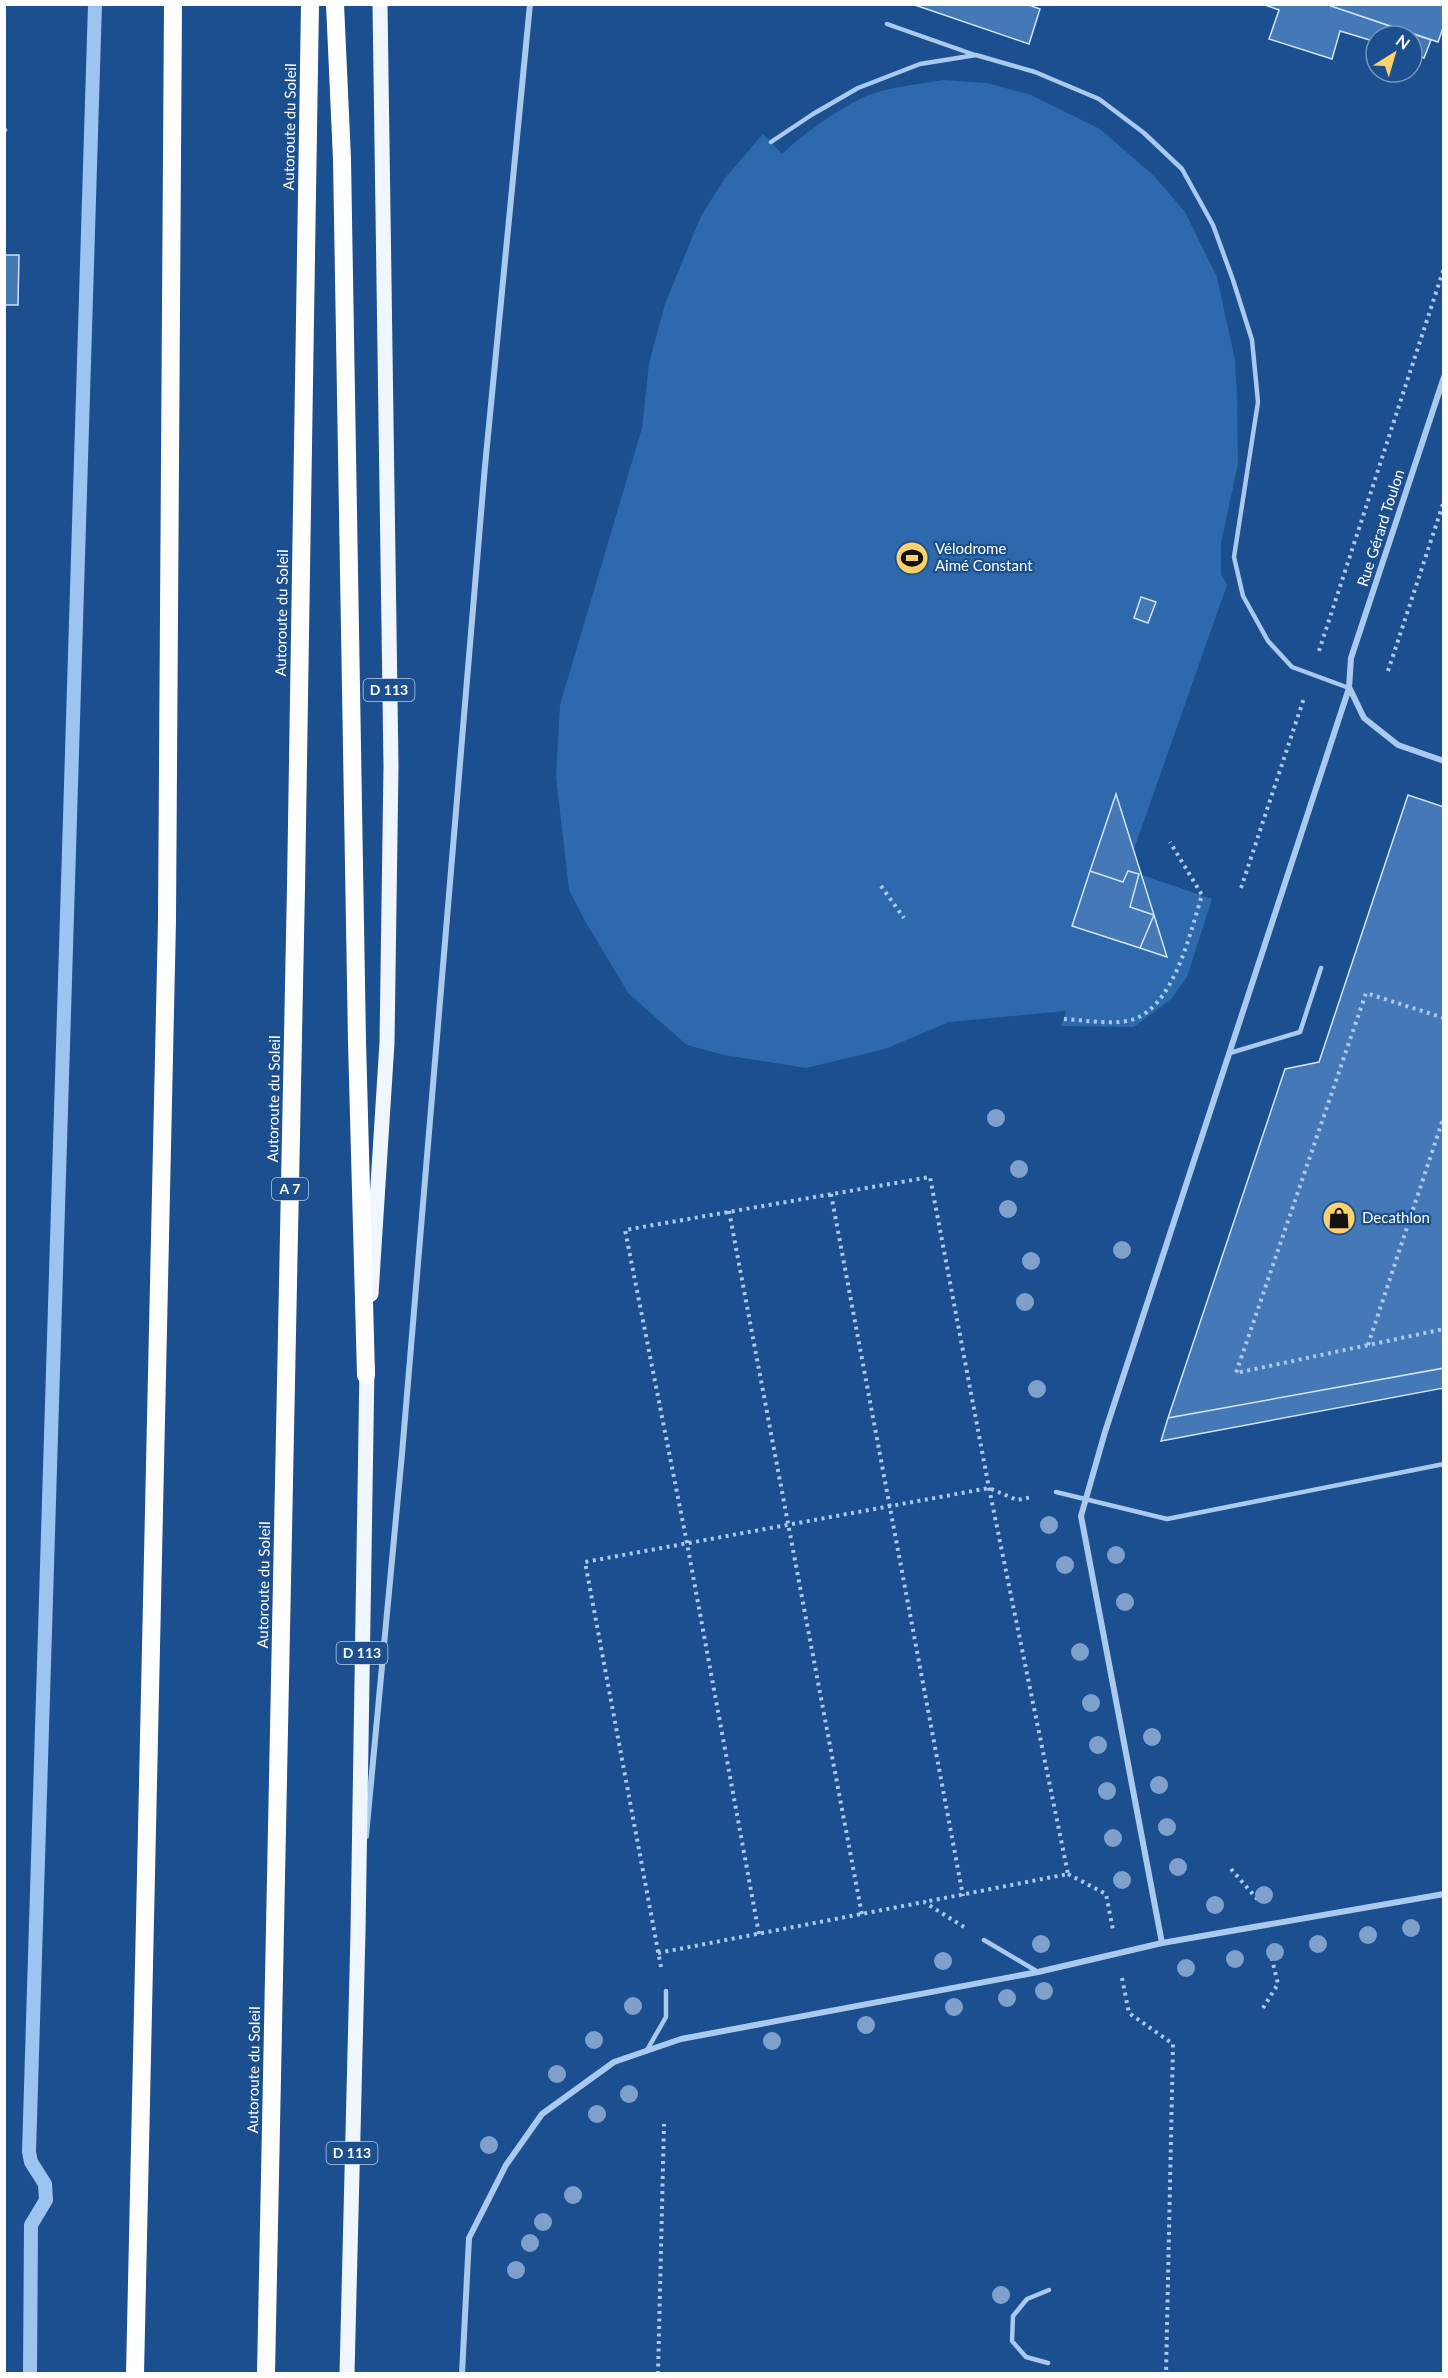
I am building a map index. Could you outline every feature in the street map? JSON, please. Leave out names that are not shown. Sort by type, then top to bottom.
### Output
[{"type":"highway","points":[[135,2373],[167,920],[173,4]]},
{"type":"highway","name":"Autoroute du Soleil","points":[[266,2373],[296,875],[310,4]]},
{"type":"highway","points":[[335,4],[342,171],[357,1042],[366,1375]]},
{"type":"main road","name":"D 113","points":[[347,2373],[358,1932],[366,1375],[387,1043],[391,766],[381,4]]},
{"type":"street","points":[[358,1932],[402,1454],[485,466],[530,4]]},
{"type":"street","name":"Rue Gérard Toulon","points":[[1162,1943],[1081,1516],[1084,1500],[1349,688],[1351,658],[1443,377]]},
{"type":"street","points":[[1349,688],[1364,718],[1398,745],[1443,761]]},
{"type":"street","points":[[462,2373],[469,2238],[506,2164],[542,2114],[614,2062],[681,2039],[1038,1972],[1162,1943],[1443,1893]]},
{"type":"lane","points":[[887,24],[976,55],[1035,72],[1099,99],[1144,133],[1182,170],[1213,225],[1252,340],[1258,402],[1234,557],[1243,596],[1268,641],[1292,667],[1349,688]]},
{"type":"lane","points":[[771,142],[858,88],[921,64],[976,55]]},
{"type":"lane","points":[[1230,1053],[1300,1032],[1321,968]]},
{"type":"lane","points":[[1056,1492],[1167,1519],[1443,1464]]},
{"type":"lane","points":[[984,1940],[1038,1972]]},
{"type":"lane","points":[[648,2050],[666,2017],[666,1991]]},
{"type":"lane","points":[[1047,2363],[1026,2357],[1012,2342],[1013,2316],[1027,2299],[1049,2290]]},
{"type":"path","points":[[1241,888],[1443,268]]},
{"type":"path","points":[[1388,671],[1443,501]]},
{"type":"path","points":[[1064,1019],[1111,1023],[1138,1017],[1159,999],[1177,973],[1202,896],[1170,842]]},
{"type":"path","points":[[881,886],[904,918]]},
{"type":"path","points":[[1443,1018],[1366,993],[1236,1373],[1443,1329]]},
{"type":"path","points":[[1368,1345],[1443,1116]]},
{"type":"path","points":[[759,1934],[687,1543],[625,1230],[930,1178],[989,1488],[1068,1874]]},
{"type":"path","points":[[831,1194],[963,1896]]},
{"type":"path","points":[[729,1212],[862,1915]]},
{"type":"path","points":[[666,1991],[585,1562],[989,1488],[1017,1500],[1056,1492]]},
{"type":"path","points":[[658,1953],[1068,1874],[1106,1894],[1129,2013],[1173,2044],[1167,2373]]},
{"type":"path","points":[[924,1902],[984,1940]]},
{"type":"path","points":[[658,2373],[664,2124]]},
{"type":"shaded area","name":"Vélodrome Aimé Constant","points":[[943,80],[987,83],[1031,95],[1100,129],[1154,176],[1185,212],[1217,277],[1235,360],[1237,397],[1238,464],[1221,543],[1221,574],[1227,585],[1134,849],[1142,875],[1212,899],[1187,977],[1171,999],[1134,1027],[1061,1026],[1066,1011],[949,1022],[885,1049],[806,1068],[724,1055],[687,1045],[629,994],[569,890],[556,777],[560,705],[642,428],[649,363],[665,304],[701,216],[725,178],[763,134],[782,154],[818,124],[858,100],[889,89]]},
{"type":"building","points":[[912,4],[1026,4],[1040,9],[1029,44]]},
{"type":"building","points":[[1262,4],[1325,4],[1384,24],[1364,24],[1364,38],[1340,31],[1332,59],[1269,39],[1279,10]]},
{"type":"building","points":[[1325,4],[1444,4],[1444,25],[1438,42],[1424,37],[1424,24],[1384,24]]},
{"type":"building","points":[[1424,38],[1431,40],[1424,58]]},
{"type":"building","points":[[4,255],[19,255],[18,305],[4,305]]},
{"type":"building","points":[[1141,597],[1156,602],[1148,623],[1134,618]]},
{"type":"building","points":[[1116,794],[1154,915],[1130,907],[1139,874],[1128,871],[1123,882],[1090,871]]},
{"type":"building","name":"Decathlon","points":[[1408,795],[1444,807],[1444,1368],[1168,1418],[1285,1069],[1319,1062]]},
{"type":"building","points":[[1090,871],[1123,882],[1128,871],[1139,874],[1130,907],[1154,915],[1140,948],[1072,926]]},
{"type":"building","points":[[1154,915],[1167,957],[1140,948]]},
{"type":"building","points":[[1444,1368],[1444,1388],[1161,1441],[1168,1418]]},
{"type":"waterway","points":[[30,2374],[31,2225],[46,2200],[45,2184],[31,2162],[29,2152],[95,4]]},
{"type":"place","name":"Vélodrome Aimé Constant","points":[[912,558]]},
{"type":"place","name":"Decathlon","points":[[1339,1218]]}]
